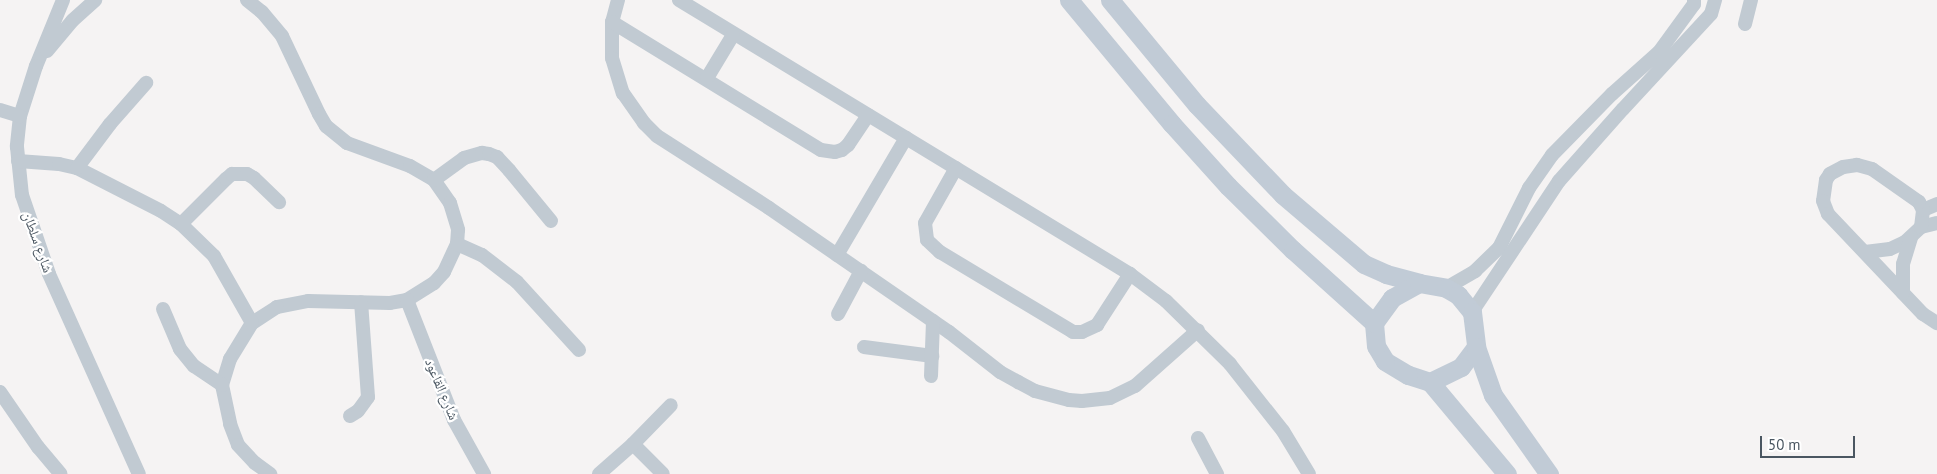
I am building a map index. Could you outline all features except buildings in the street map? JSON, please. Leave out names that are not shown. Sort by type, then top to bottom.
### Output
[{"type":"street","name":"شارع سلطان","points":[[63,0],[36,66],[20,116],[18,161],[22,195],[50,274],[140,474]]},
{"type":"street","points":[[36,66],[67,28],[95,0]]},
{"type":"street","points":[[247,0],[262,12],[282,36],[319,114],[336,135],[359,148],[410,166],[434,180],[443,191],[455,216],[457,244],[452,258],[434,283],[407,300],[390,303],[308,301],[290,304],[267,312],[252,323],[230,359],[222,385],[230,424],[238,445],[255,463],[270,474]]},
{"type":"street","points":[[618,0],[612,22],[611,40],[616,76],[623,93],[644,123],[657,136],[861,271],[933,321],[1000,372],[1035,391],[1082,401],[1110,398],[1136,386],[1198,330]]},
{"type":"street","points":[[679,0],[733,35],[1130,274],[1166,301],[1198,330],[1230,364],[1284,431],[1309,474]]},
{"type":"street","points":[[1069,0],[1172,124],[1228,186],[1293,250],[1374,323]]},
{"type":"street","points":[[1110,0],[1197,106],[1283,195],[1364,264],[1386,274],[1446,288],[1458,295],[1472,312],[1476,347],[1493,395],[1549,474]]},
{"type":"street","points":[[1472,312],[1560,181],[1623,108],[1711,14],[1715,0]]},
{"type":"street","points":[[1745,24],[1751,0]]},
{"type":"street","points":[[1446,288],[1475,271],[1499,248],[1529,188],[1552,155],[1612,94],[1659,52],[1694,2],[1711,14]]},
{"type":"street","points":[[612,22],[828,152],[835,152],[848,146],[868,115]]},
{"type":"street","points":[[707,78],[733,35]]},
{"type":"street","points":[[77,168],[110,124],[146,83]]},
{"type":"street","points":[[1612,94],[1623,108]]},
{"type":"street","points":[[0,110],[20,116]]},
{"type":"street","points":[[837,255],[906,138]]},
{"type":"street","points":[[434,180],[464,158],[482,153],[489,154],[497,157],[509,170],[551,222]]},
{"type":"street","points":[[18,161],[59,164],[77,168],[161,211],[181,224],[214,256],[252,323]]},
{"type":"street","points":[[1921,227],[1923,210],[1919,202],[1872,169],[1850,165],[1830,174],[1823,194],[1825,208],[1832,220],[1923,314],[1937,323]]},
{"type":"street","points":[[956,168],[924,223],[927,240],[932,247],[948,258],[1073,332],[1082,332],[1097,325],[1130,274]]},
{"type":"street","points":[[181,224],[232,174],[247,174],[254,178],[280,202]]},
{"type":"street","points":[[1923,210],[1937,204]]},
{"type":"street","points":[[1865,252],[1890,249],[1911,237],[1921,227],[1937,223]]},
{"type":"street","points":[[1903,293],[1903,264],[1911,237]]},
{"type":"street","points":[[457,244],[482,255],[517,282],[579,350]]},
{"type":"street","points":[[838,314],[861,271]]},
{"type":"street","points":[[1419,283],[1392,298],[1384,306],[1374,323],[1376,346],[1385,361],[1408,376],[1430,382],[1507,474]]},
{"type":"street","name":"شارع القاعود","points":[[407,300],[454,420],[484,474]]},
{"type":"street","points":[[350,416],[358,411],[368,397],[361,302]]},
{"type":"street","points":[[164,309],[180,349],[194,366],[222,385]]},
{"type":"street","points":[[931,376],[933,321]]},
{"type":"street","points":[[1430,382],[1461,367],[1476,347]]},
{"type":"street","points":[[864,348],[932,356]]},
{"type":"street","points":[[0,392],[38,447],[61,474]]},
{"type":"street","points":[[599,474],[634,444],[671,405]]},
{"type":"street","points":[[1198,438],[1217,474]]},
{"type":"street","points":[[634,444],[664,474]]}]
